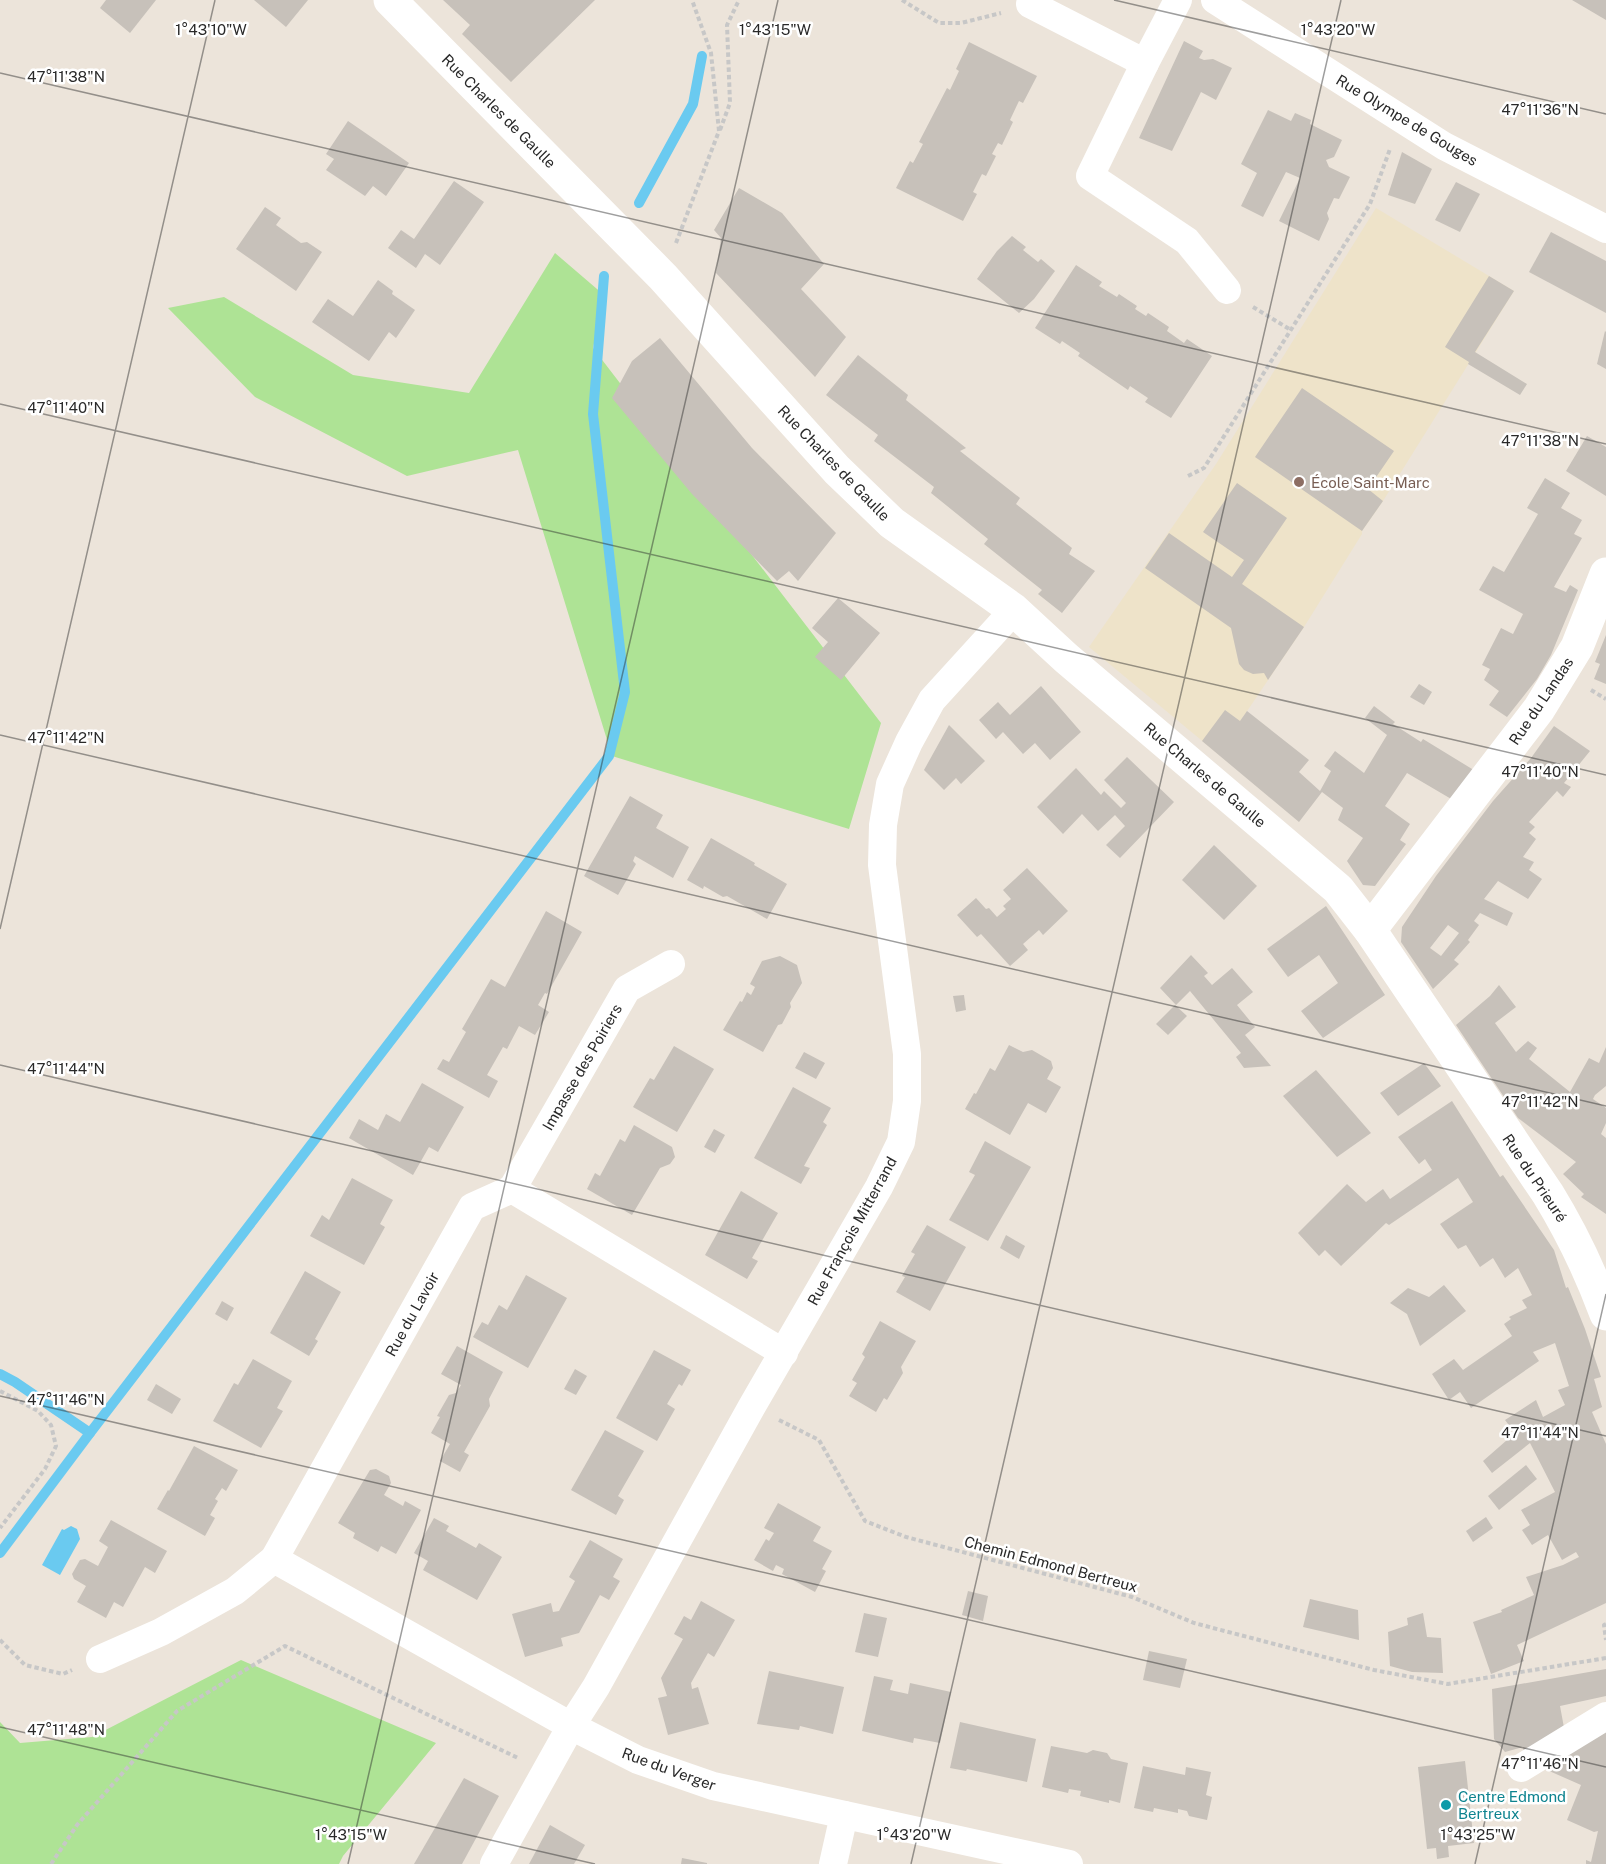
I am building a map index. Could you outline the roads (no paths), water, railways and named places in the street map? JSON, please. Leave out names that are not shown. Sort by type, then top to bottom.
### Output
[{"type":"main road","name":"Rue Charles de Gaulle","points":[[390,0],[663,277],[837,470],[892,523],[1014,610],[1066,658],[1338,889],[1370,930]]},
{"type":"main road","name":"Rue du Landas","points":[[1370,930],[1539,709],[1576,647],[1606,574]]},
{"type":"main road","name":"Rue du Prieuré","points":[[1370,930],[1570,1231],[1588,1267],[1606,1314]]},
{"type":"street","points":[[1178,0],[1090,176],[1187,241],[1227,290]]},
{"type":"street","name":"Rue Olympe de Gouges","points":[[1215,0],[1444,146],[1606,229]]},
{"type":"street","points":[[1031,2],[1145,63]]},
{"type":"street","name":"Rue François Mitterrand","points":[[494,1864],[879,1186],[901,1142],[907,1101],[907,1054],[882,865],[883,825],[890,784],[932,700],[1014,610]]},
{"type":"street","name":"Impasse des Poiriers","points":[[512,1189],[627,989],[671,964]]},
{"type":"street","points":[[512,1189],[784,1353]]},
{"type":"street","name":"Rue du Lavoir","points":[[100,1659],[161,1632],[235,1591],[274,1559],[472,1207],[512,1189]]},
{"type":"street","name":"Rue du Verger","points":[[274,1559],[571,1726],[638,1760],[713,1786],[1069,1864]]},
{"type":"street","points":[[1521,1768],[1606,1716]]},
{"type":"street","points":[[833,1864],[844,1815]]},
{"type":"water","points":[[71,1526],[77,1529],[80,1539],[60,1575],[42,1565],[62,1529]]},
{"type":"waterway","points":[[639,203],[693,104],[702,56]]},
{"type":"waterway","points":[[0,1553],[609,756],[625,692],[593,414],[604,276]]},
{"type":"waterway","points":[[0,1374],[90,1433]]},
{"type":"place","name":"École Saint-Marc","points":[[1299,482]]},
{"type":"place","name":"Centre Edmond Bertreux","points":[[1446,1805]]}]
